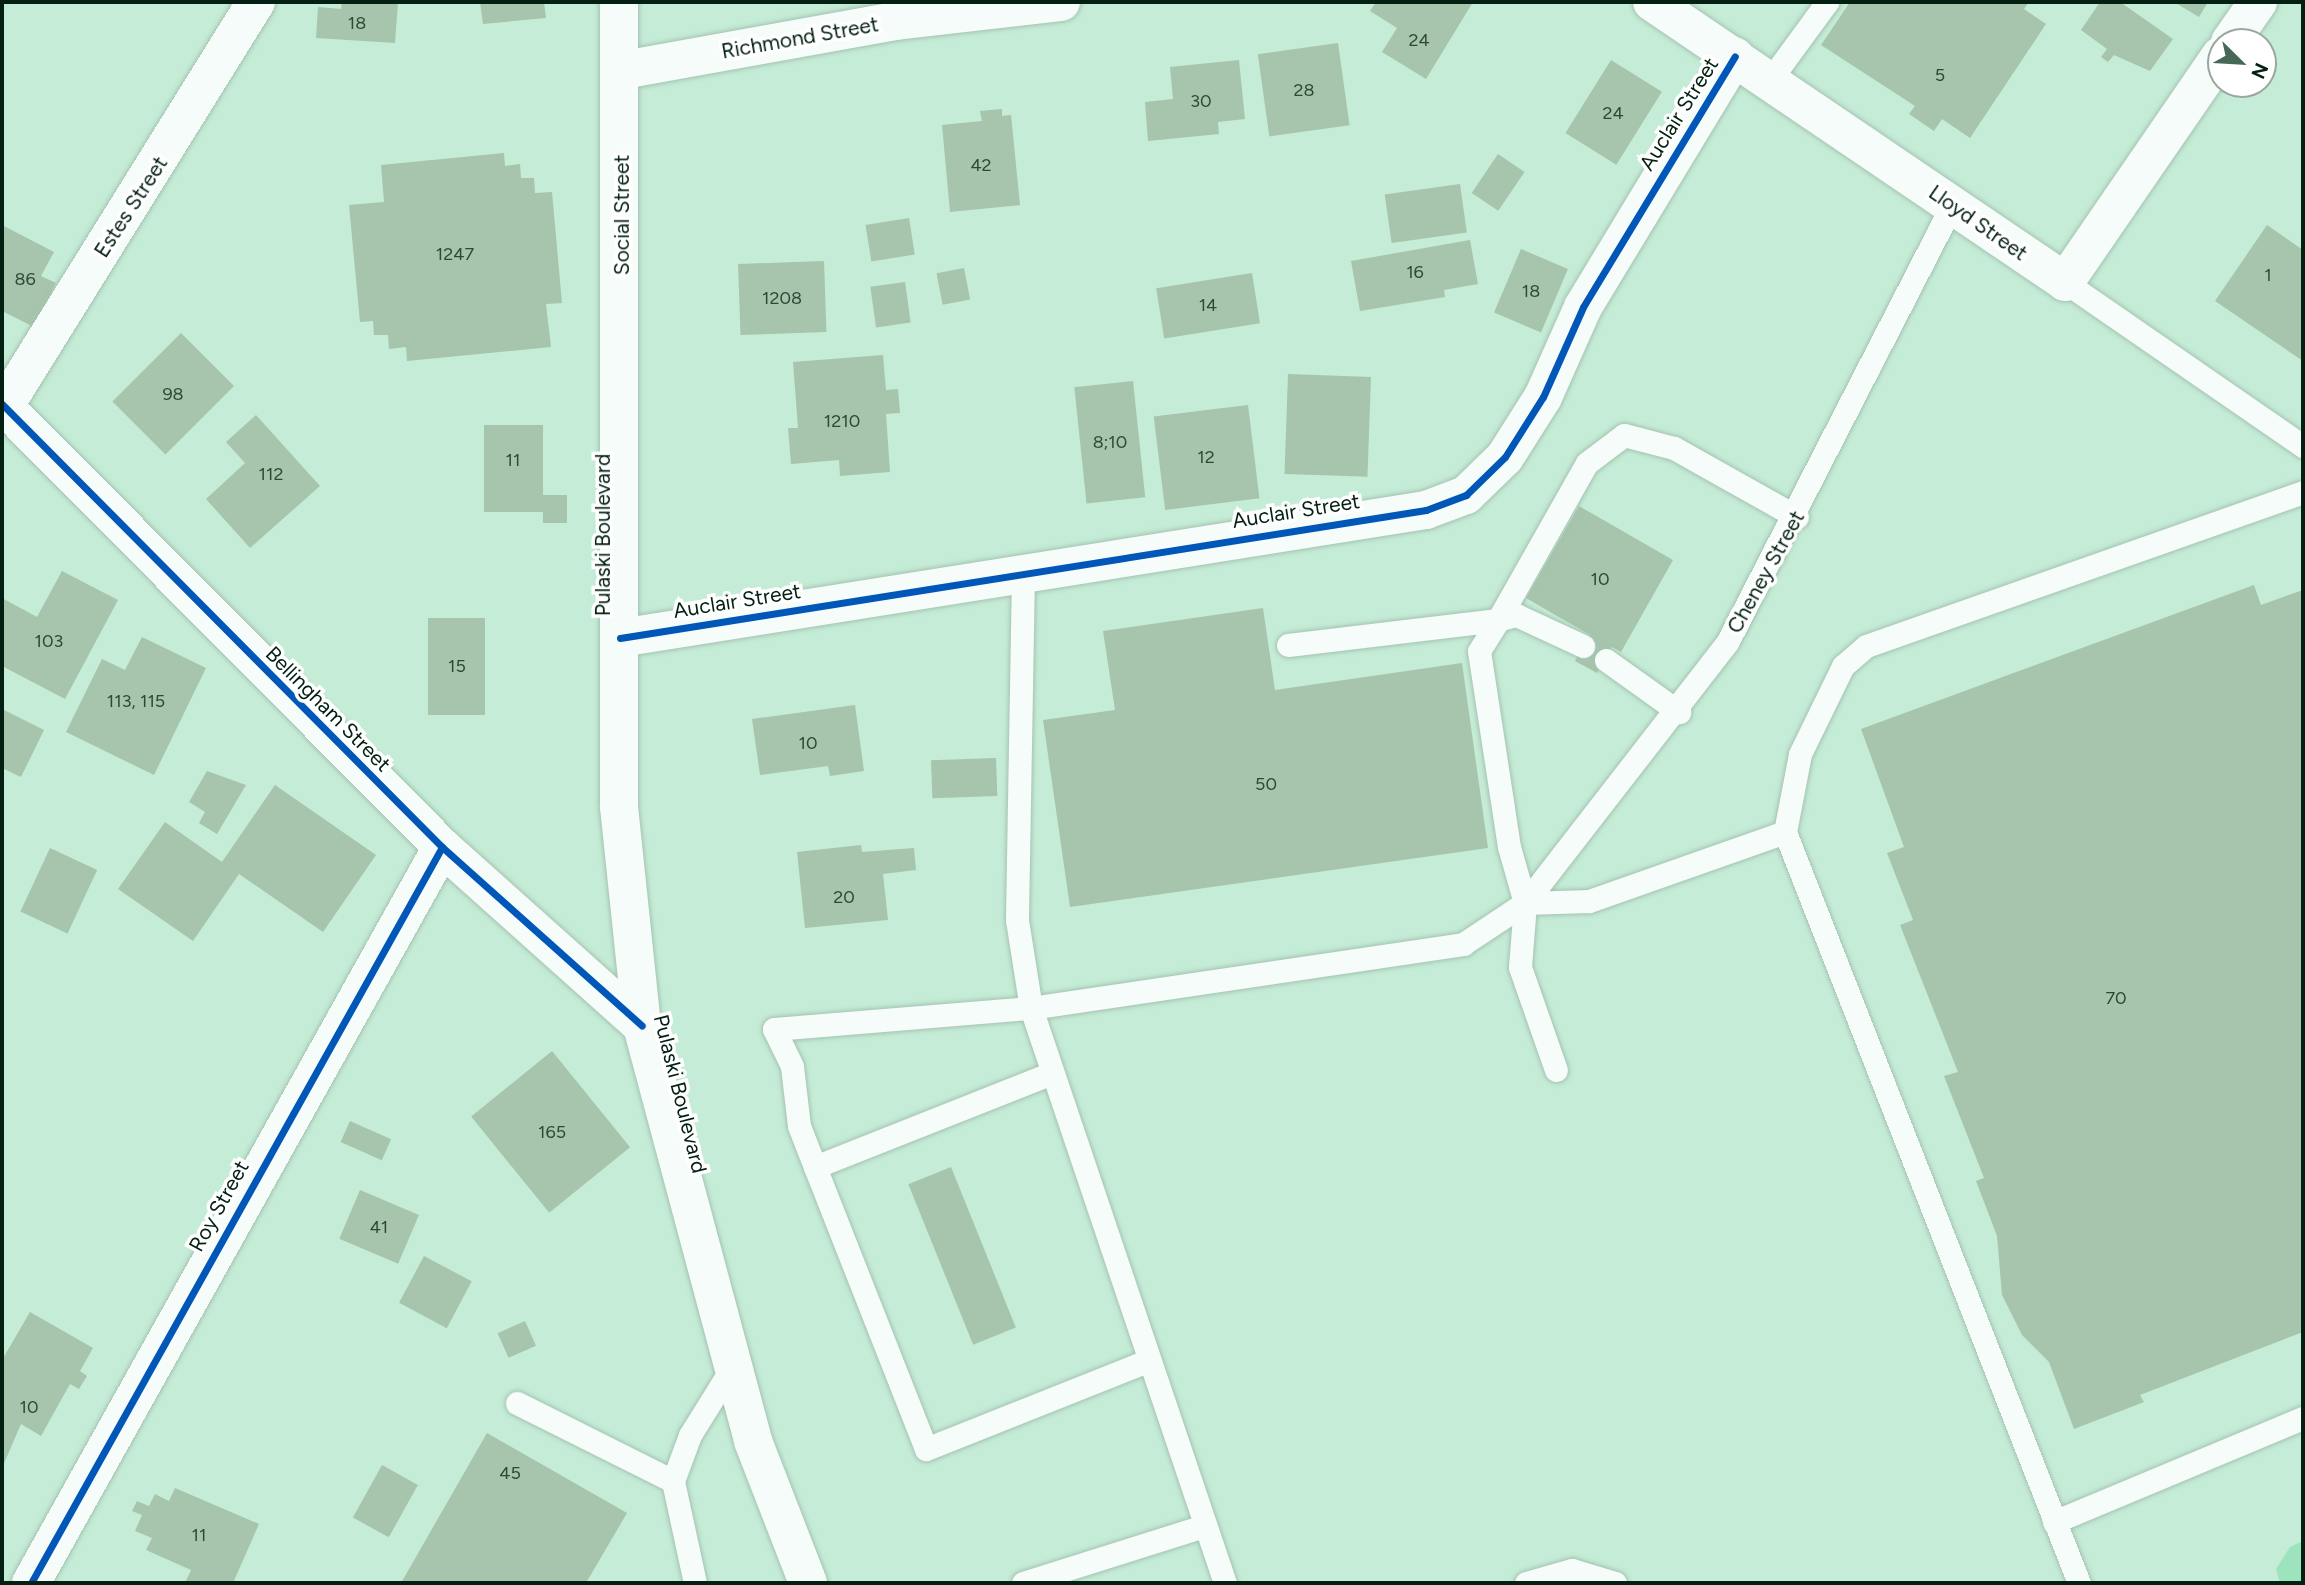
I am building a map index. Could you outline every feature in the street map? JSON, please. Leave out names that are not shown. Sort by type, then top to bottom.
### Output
[{"type":"street","name":"Estes Street","points":[[2,406],[256,2]]},
{"type":"street","name":"Social Street","points":[[619,2],[623,70],[620,428]]},
{"type":"street","name":"Richmond Street","points":[[623,70],[895,21],[1061,2]]},
{"type":"street","name":"Lloyd Street","points":[[1652,2],[2065,282]]},
{"type":"street","points":[[2240,28],[2258,2]]},
{"type":"street","name":"Auclair Street","points":[[620,638],[1426,509],[1466,495],[1505,457],[1544,397],[1583,307],[1735,57]]},
{"type":"street","points":[[2065,282],[2207,75]]},
{"type":"street","name":"Bellingham Street","points":[[2,406],[442,847],[642,1026]]},
{"type":"street","name":"Pulaski Boulevard","points":[[620,428],[619,807],[642,1026],[753,1441],[808,1583]]},
{"type":"street","name":"Roy Street","points":[[31,1583],[442,847]]},
{"type":"lane","points":[[1770,80],[1827,2]]},
{"type":"lane","name":"Cheney Street","points":[[1525,904],[1679,712],[1728,641],[1797,517],[1952,205]]},
{"type":"lane","name":"Lloyd Street","points":[[2065,282],[2303,446]]},
{"type":"lane","points":[[1556,1070],[1520,967],[1525,904],[1509,847],[1479,651],[1587,463],[1624,435],[1674,448],[1797,517]]},
{"type":"lane","points":[[2079,1583],[1784,832],[1810,724],[1843,666],[1866,646],[2303,492]]},
{"type":"lane","points":[[1023,573],[1017,920],[1031,1008],[1201,1527],[1225,1583]]},
{"type":"lane","points":[[1288,645],[1531,617],[1584,646]]},
{"type":"lane","points":[[1606,660],[1679,712]]},
{"type":"lane","points":[[1147,1361],[926,1449],[799,1126],[792,1066],[774,1029],[1031,1008],[1463,944],[1525,904],[1589,901],[1784,832]]},
{"type":"lane","points":[[815,1167],[1052,1073]]},
{"type":"lane","points":[[695,1583],[673,1481],[690,1434],[733,1366]]},
{"type":"lane","points":[[517,1403],[673,1481]]},
{"type":"lane","points":[[2054,1522],[2303,1418]]},
{"type":"lane","points":[[1023,1583],[1201,1527]]},
{"type":"lane","points":[[1526,1583],[1572,1570],[1615,1583]]},
{"type":"green space","points":[[2303,1541],[2303,1583],[2280,1583],[2276,1569],[2290,1547]]},
{"type":"building","points":[[342,2],[398,2],[395,43],[316,38],[318,7],[341,9]]},
{"type":"building","points":[[480,2],[544,2],[546,18],[483,24]]},
{"type":"building","points":[[1376,2],[1473,2],[1426,79],[1382,52],[1397,28],[1370,11]]},
{"type":"building","points":[[1850,2],[2029,2],[2024,9],[2046,24],[1970,138],[1942,119],[1934,131],[1909,114],[1915,106],[1821,45]]},
{"type":"building","points":[[2100,2],[2120,2],[2173,39],[2150,71],[2114,55],[2108,62],[2101,57],[2107,49],[2081,30]]},
{"type":"building","points":[[2174,2],[2208,2],[2199,17]]},
{"type":"building","points":[[1338,43],[1350,125],[1269,136],[1258,54]]},
{"type":"building","points":[[1239,60],[1245,119],[1218,122],[1219,134],[1148,141],[1145,102],[1173,99],[1170,67]]},
{"type":"building","points":[[1611,60],[1662,92],[1616,165],[1565,133]]},
{"type":"building","points":[[1002,109],[1002,116],[1011,115],[1020,205],[950,212],[942,125],[982,121],[980,111]]},
{"type":"building","points":[[504,153],[505,166],[520,164],[521,178],[534,178],[535,193],[552,192],[562,303],[546,304],[551,347],[407,361],[406,347],[389,349],[388,335],[374,335],[373,321],[360,322],[349,205],[384,202],[381,165]]},
{"type":"building","points":[[1498,154],[1525,172],[1498,211],[1472,193]]},
{"type":"building","points":[[1460,184],[1467,233],[1392,243],[1385,195]]},
{"type":"building","points":[[909,218],[915,255],[871,261],[866,225]]},
{"type":"building","points":[[2,225],[54,252],[41,276],[56,283],[34,327],[2,311]]},
{"type":"building","points":[[2267,225],[2303,250],[2303,361],[2215,301]]},
{"type":"building","points":[[1470,240],[1478,284],[1444,290],[1445,297],[1360,311],[1351,261]]},
{"type":"building","points":[[1521,249],[1568,269],[1541,332],[1494,313]]},
{"type":"building","points":[[824,261],[826,332],[741,335],[738,264]]},
{"type":"building","points":[[964,268],[970,299],[943,305],[937,273]]},
{"type":"building","points":[[1252,273],[1260,323],[1164,339],[1156,288]]},
{"type":"building","points":[[905,282],[911,323],[876,327],[870,287]]},
{"type":"building","points":[[181,333],[234,386],[165,455],[112,402]]},
{"type":"building","points":[[883,355],[886,390],[898,389],[900,413],[886,414],[890,472],[840,476],[839,460],[791,464],[788,428],[798,428],[793,362]]},
{"type":"building","points":[[1288,374],[1371,377],[1367,477],[1285,474]]},
{"type":"building","points":[[1133,381],[1145,497],[1087,504],[1074,387]]},
{"type":"building","points":[[1248,405],[1259,498],[1165,510],[1154,417]]},
{"type":"building","points":[[256,415],[320,486],[250,548],[206,499],[245,463],[226,442]]},
{"type":"building","points":[[484,425],[543,425],[543,495],[567,495],[567,523],[543,523],[543,512],[484,512]]},
{"type":"building","points":[[1579,506],[1673,560],[1621,652],[1612,647],[1597,673],[1575,661],[1590,635],[1526,598]]},
{"type":"building","points":[[62,571],[118,600],[65,699],[2,666],[2,598],[37,617]]},
{"type":"building","points":[[2254,585],[2261,605],[2303,590],[2303,1332],[2140,1395],[2144,1402],[2074,1429],[2049,1362],[2022,1335],[2002,1295],[1997,1236],[1976,1181],[1984,1178],[1944,1076],[1958,1072],[1900,925],[1913,920],[1887,853],[1904,847],[1861,729]]},
{"type":"building","points":[[1263,608],[1275,690],[1462,663],[1488,848],[1070,907],[1043,720],[1115,710],[1103,631]]},
{"type":"building","points":[[428,618],[485,618],[485,715],[428,715]]},
{"type":"building","points":[[142,637],[206,668],[154,775],[66,732],[102,659],[125,670]]},
{"type":"building","points":[[855,705],[864,771],[830,776],[828,766],[760,775],[752,719]]},
{"type":"building","points":[[2,709],[44,730],[21,777],[2,768]]},
{"type":"building","points":[[996,758],[997,796],[932,798],[931,760]]},
{"type":"building","points":[[207,771],[246,785],[217,834],[199,823],[205,812],[189,802]]},
{"type":"building","points":[[275,785],[376,855],[323,932],[239,874],[193,941],[118,889],[165,822],[222,862]]},
{"type":"building","points":[[861,845],[862,852],[914,848],[916,870],[883,874],[888,920],[805,928],[797,852]]},
{"type":"building","points":[[50,848],[97,870],[68,933],[20,911]]},
{"type":"building","points":[[552,1051],[630,1147],[549,1213],[471,1116]]},
{"type":"building","points":[[350,1121],[391,1139],[382,1160],[341,1142]]},
{"type":"building","points":[[951,1167],[1016,1327],[973,1345],[908,1184]]},
{"type":"building","points":[[360,1190],[419,1215],[398,1264],[339,1239]]},
{"type":"building","points":[[424,1256],[472,1281],[447,1328],[399,1303]]},
{"type":"building","points":[[30,1312],[93,1348],[80,1371],[87,1376],[79,1389],[70,1384],[41,1436],[21,1424],[2,1468],[2,1360]]},
{"type":"building","points":[[525,1321],[536,1346],[509,1358],[498,1333]]},
{"type":"building","points":[[487,1433],[627,1513],[586,1583],[401,1583]]},
{"type":"building","points":[[382,1465],[418,1485],[389,1537],[353,1517]]},
{"type":"building","points":[[175,1488],[259,1524],[233,1583],[185,1583],[191,1570],[146,1550],[152,1538],[135,1531],[142,1515],[132,1511],[137,1501],[149,1506],[155,1494],[169,1501]]},
{"type":"cycle path","points":[[620,638],[1426,510],[1466,495],[1505,457],[1543,397],[1583,307],[1735,56]]},
{"type":"cycle path","points":[[2,404],[442,847],[642,1026]]},
{"type":"cycle path","points":[[31,1583],[442,847]]}]
